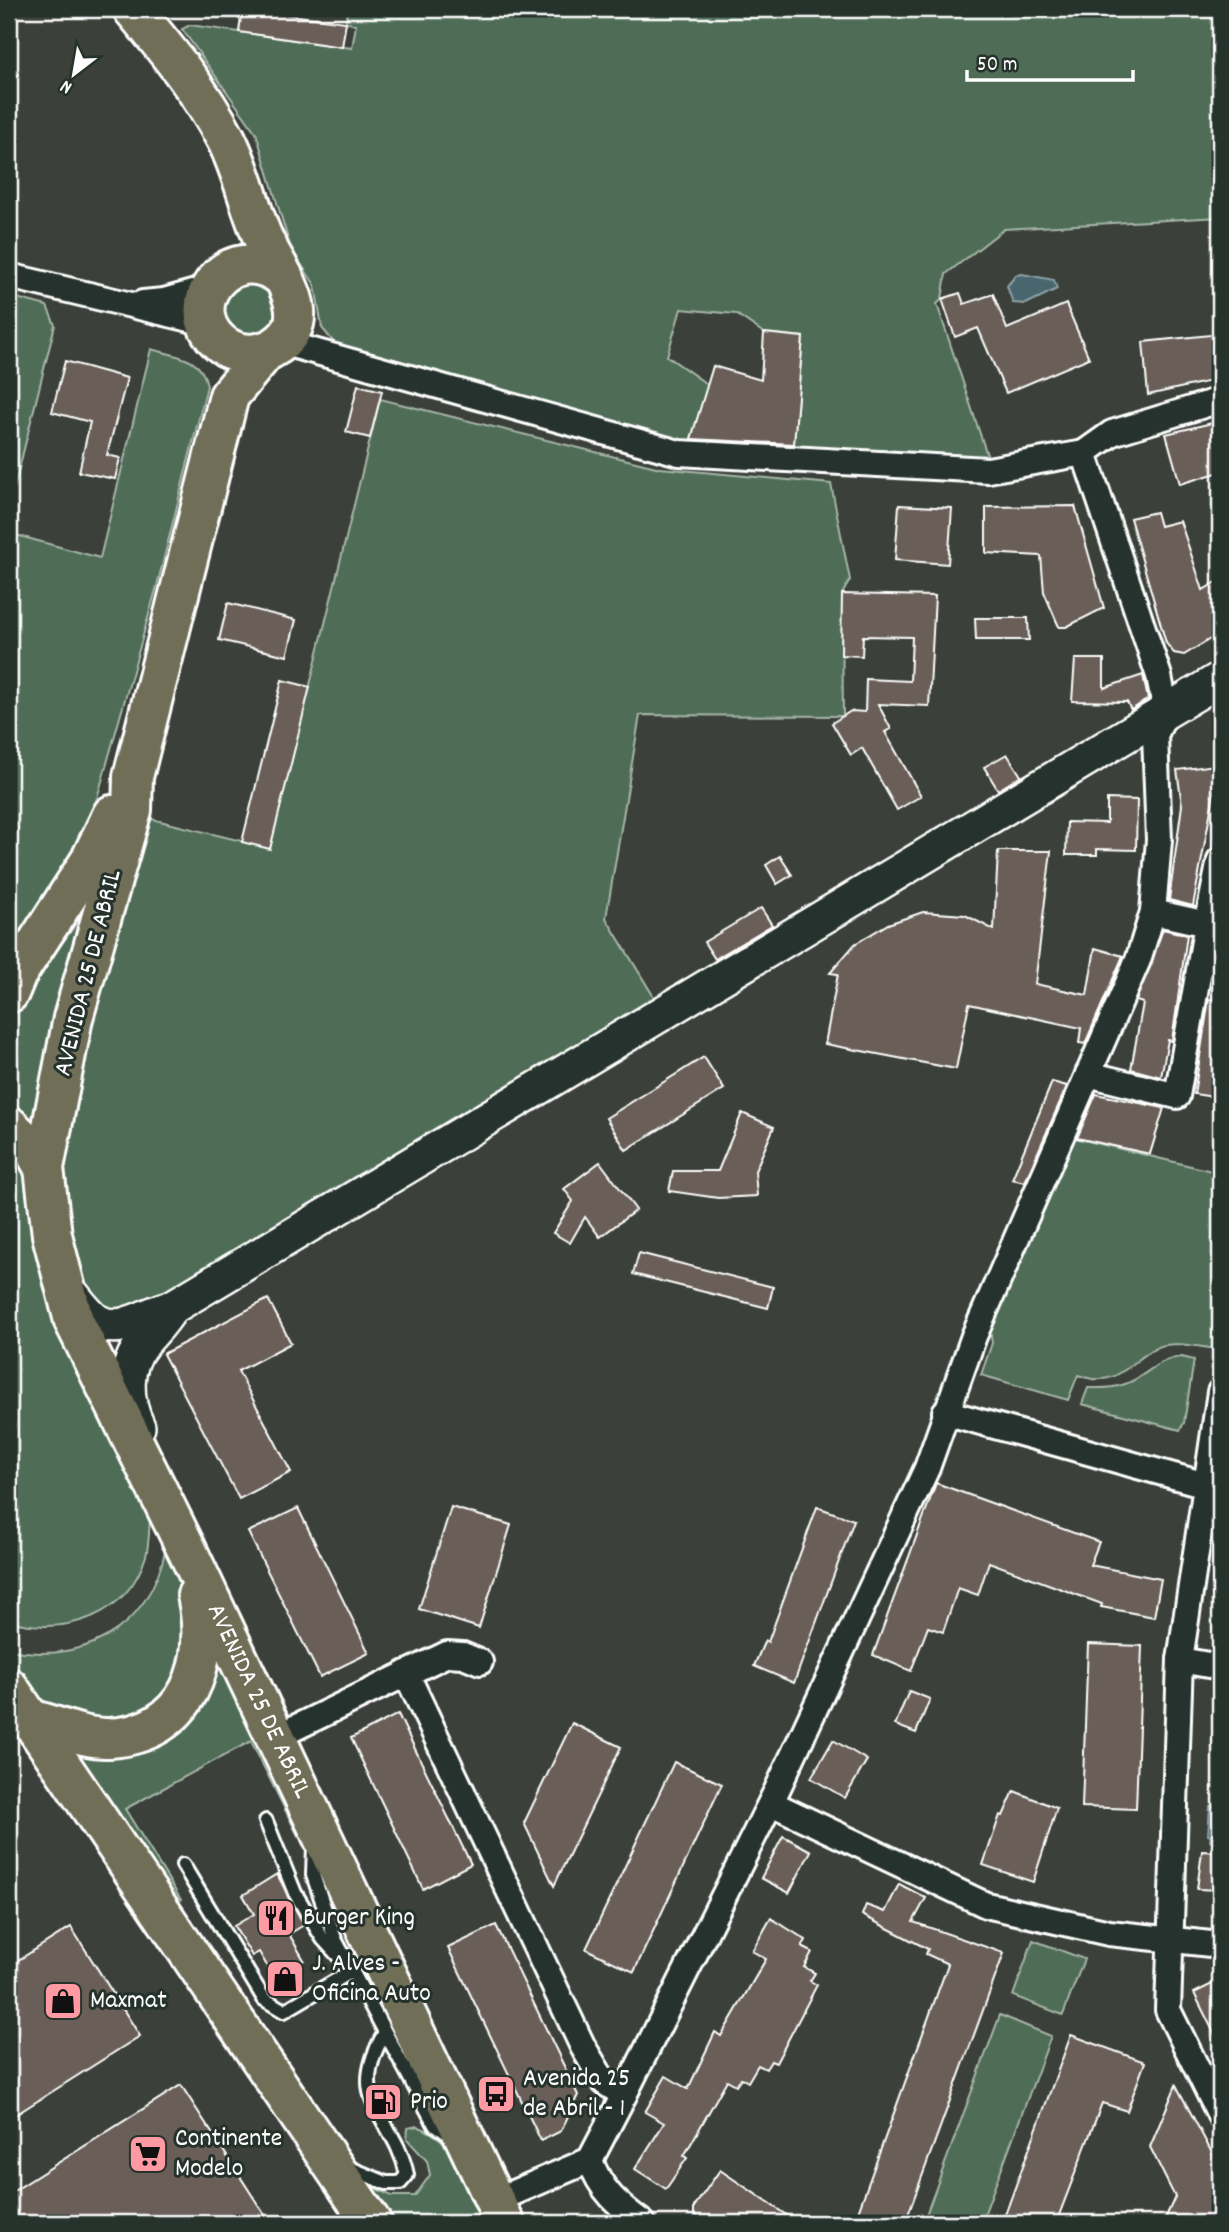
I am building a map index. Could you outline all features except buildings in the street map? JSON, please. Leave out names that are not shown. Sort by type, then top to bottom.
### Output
[{"type":"main road","points":[[133,9],[193,82],[227,141],[264,240],[282,320]]},
{"type":"main road","points":[[242,184],[237,236],[213,306],[239,353],[282,320]]},
{"type":"main road","points":[[213,306],[246,263],[260,264],[282,320]]},
{"type":"main road","name":"AVENIDA 25 DE ABRIL","points":[[213,306],[229,396]]},
{"type":"main road","name":"AVENIDA 25 DE ABRIL","points":[[282,320],[229,396],[133,777],[132,810],[73,1018],[44,1168],[52,1235],[74,1321],[188,1552],[499,2212]]},
{"type":"main road","points":[[67,1288],[97,1321],[112,1326],[126,1325],[157,1310],[171,1308],[1220,679]]},
{"type":"main road","name":"AVENIDA 25 DE ABRIL","points":[[12,982],[90,861],[133,777]]},
{"type":"main road","points":[[9,1126],[33,1150],[44,1168]]},
{"type":"main road","points":[[157,1493],[148,1447],[132,1417],[127,1391],[130,1369],[141,1345],[163,1323],[171,1308]]},
{"type":"main road","points":[[30,1719],[79,1735],[110,1738],[139,1732],[169,1718],[192,1689],[203,1653],[201,1612],[188,1552]]},
{"type":"main road","points":[[9,1688],[372,2223]]},
{"type":"street","points":[[9,276],[128,304],[213,306]]},
{"type":"street","points":[[128,304],[164,301],[213,306]]},
{"type":"street","points":[[282,320],[325,352],[679,453],[988,470],[1084,453],[1112,433],[1220,400]]},
{"type":"street","points":[[282,320],[325,352]]},
{"type":"street","points":[[499,2212],[590,2160],[624,2095],[771,1803],[927,1468],[945,1412],[1138,960],[1153,912],[1159,799],[1155,735],[1166,712],[1159,676],[1084,453]]},
{"type":"street","points":[[1088,1074],[1177,1096],[1212,953],[1208,924],[1220,860]]},
{"type":"street","points":[[1153,912],[1208,924]]},
{"type":"street","points":[[1220,1392],[1213,1488],[1180,1660],[1168,2010],[1220,2115]]},
{"type":"street","points":[[945,1412],[1213,1488]]},
{"type":"street","points":[[276,1737],[447,1654],[464,1655],[480,1662]]},
{"type":"street","points":[[1180,1660],[1220,1667]]},
{"type":"street","points":[[406,1673],[583,2047],[604,2082],[624,2095]]},
{"type":"street","points":[[771,1803],[986,1905],[1109,1933],[1220,1945]]},
{"type":"street","points":[[590,2160],[598,2183],[607,2195],[643,2223]]},
{"type":"lane","points":[[315,1819],[313,1875],[335,1939],[435,2125],[468,2145]]},
{"type":"lane","points":[[265,1821],[295,1893],[323,1939],[352,1971]]},
{"type":"lane","points":[[183,1865],[264,1999],[277,2009],[284,2011],[352,1971]]},
{"type":"lane","points":[[325,2155],[386,2183],[400,2183],[407,2175],[404,2162],[375,2110],[368,2081],[371,2057],[384,2034]]},
{"type":"green space","points":[[347,9],[1220,9],[1220,217],[1004,229],[946,274],[942,299],[937,304],[990,464],[793,455],[803,337],[764,333],[736,314],[681,309],[667,356],[708,385],[688,448],[341,351],[322,328],[315,285],[291,249],[256,133],[182,29],[190,25],[352,48],[356,25],[346,22]]},
{"type":"green space","points":[[231,281],[271,283],[280,322],[254,341],[223,327],[224,287]]},
{"type":"green space","points":[[9,296],[47,306],[55,325],[9,509]]},
{"type":"green space","points":[[151,349],[194,363],[204,376],[207,386],[157,586],[87,827],[9,951],[9,533],[100,558]]},
{"type":"green space","points":[[380,399],[660,468],[831,484],[850,580],[842,594],[843,716],[640,715],[606,918],[657,1002],[130,1317],[99,1309],[78,1275],[63,1222],[61,1142],[139,816],[270,848]]},
{"type":"green space","points":[[92,902],[37,1133],[9,1109],[9,1017]]},
{"type":"green space","points":[[1071,1137],[1220,1173],[1220,1337],[1216,1349],[1169,1344],[1156,1348],[1112,1377],[1091,1379],[1078,1375],[1068,1400],[981,1375],[992,1343],[987,1311]]},
{"type":"green space","points":[[9,1142],[19,1152],[150,1518],[146,1556],[137,1577],[124,1594],[91,1617],[51,1626],[9,1621]]},
{"type":"green space","points":[[1182,1357],[1194,1360],[1184,1423],[1180,1430],[1082,1404],[1088,1388],[1122,1385],[1165,1361]]},
{"type":"green space","points":[[168,1532],[309,1831],[298,1836],[251,1741],[125,1809],[181,1900],[169,1907],[9,1668],[9,1650],[40,1653],[68,1651],[94,1643],[117,1630],[136,1612],[151,1589],[162,1563]]},
{"type":"green space","points":[[1033,1940],[1084,1959],[1063,2015],[1013,1996]]},
{"type":"green space","points":[[1000,2015],[1051,2036],[981,2223],[923,2223]]},
{"type":"green space","points":[[417,2126],[432,2133],[455,2154],[472,2180],[492,2223],[388,2223],[361,2182],[392,2196],[415,2196],[430,2175],[427,2161],[407,2139],[408,2128]]},
{"type":"water","points":[[1016,275],[1054,280],[1057,289],[1026,304],[1013,303],[1007,286]]},
{"type":"water","points":[[1210,1806],[1220,1807],[1219,1842],[1210,1841],[1211,1835],[1208,1835]]},
{"type":"place","name":"Burger King","points":[[276,1918]]},
{"type":"place","name":"J. Alves - Oficina Auto","points":[[285,1979]]},
{"type":"place","name":"Maxmat","points":[[63,2001]]},
{"type":"place","name":"Avenida 25 de Abril - 1","points":[[496,2094]]},
{"type":"place","name":"Prio","points":[[383,2102]]},
{"type":"place","name":"Continente Modelo","points":[[148,2154]]}]
